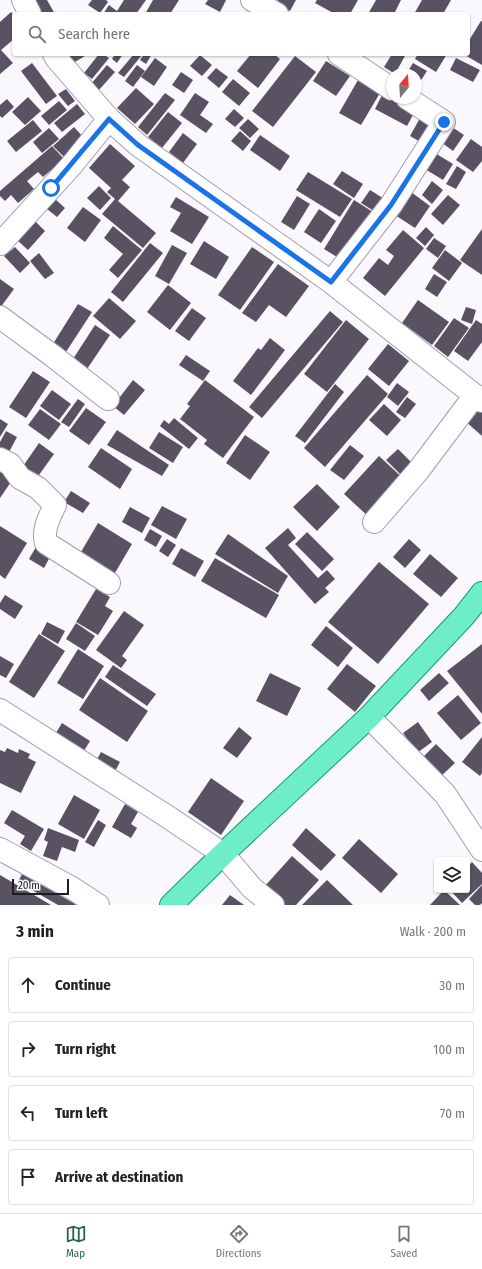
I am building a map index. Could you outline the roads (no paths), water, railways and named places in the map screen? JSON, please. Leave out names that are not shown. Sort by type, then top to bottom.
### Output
[{"type":"main road","points":[[171,905],[223,854],[369,718],[464,616],[482,593]]},
{"type":"street","points":[[23,0],[29,12]]},
{"type":"street","points":[[252,0],[273,12]]},
{"type":"street","points":[[55,56],[109,119],[138,145],[331,282],[479,398],[374,522]]},
{"type":"street","points":[[342,56],[386,84]]},
{"type":"street","points":[[331,282],[391,205],[444,122],[416,104]]},
{"type":"street","points":[[0,244],[71,166],[109,119]]},
{"type":"street","points":[[0,317],[108,399]]},
{"type":"street","points":[[0,459],[10,464],[20,478],[38,488],[55,505],[48,520],[44,537],[46,543],[109,583]]},
{"type":"street","points":[[0,710],[165,815],[223,854],[252,888],[273,905]]},
{"type":"street","points":[[369,718],[445,794],[482,850]]},
{"type":"street","points":[[0,849],[72,888],[98,905]]}]
